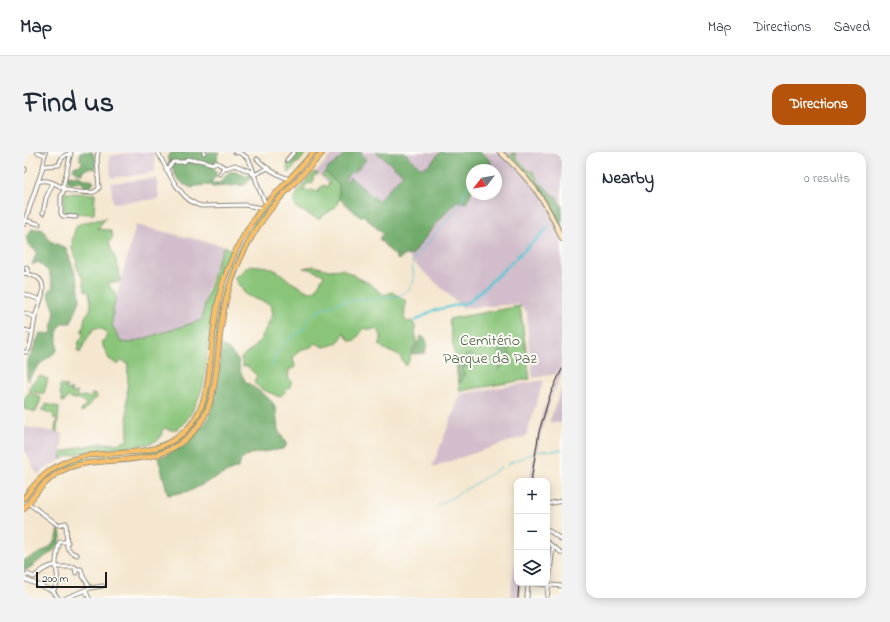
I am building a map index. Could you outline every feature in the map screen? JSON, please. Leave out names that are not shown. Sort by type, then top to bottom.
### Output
[{"type":"highway","points":[[24,498],[41,477],[56,466],[67,461],[89,456],[150,450],[174,439],[189,427],[197,415],[204,399],[208,380],[216,310],[223,281],[238,246],[264,206],[313,152]]},
{"type":"highway","points":[[24,509],[45,483],[56,474],[67,468],[90,463],[132,460],[156,456],[168,451],[186,440],[196,429],[207,412],[212,397],[223,311],[242,252],[270,210],[323,152]]},
{"type":"main road","points":[[500,152],[538,192],[562,239]]},
{"type":"street","points":[[38,152],[45,153],[43,166],[24,222],[39,224]]},
{"type":"street","points":[[38,182],[44,181],[53,183],[73,191],[91,192],[98,189],[98,152]]},
{"type":"street","points":[[158,152],[166,170],[180,191],[196,205],[264,206],[252,166],[247,157],[241,153],[235,152]]},
{"type":"street","points":[[288,160],[294,152]]},
{"type":"street","points":[[43,166],[59,165],[62,158],[71,153]]},
{"type":"street","points":[[71,153],[61,197],[61,214],[63,216],[76,216]]},
{"type":"street","points":[[166,170],[173,162],[184,162],[187,159],[199,160],[213,164],[215,162],[228,168],[236,165],[254,175]]},
{"type":"street","points":[[257,159],[279,175],[289,179]]},
{"type":"street","points":[[220,174],[224,167]]},
{"type":"street","points":[[254,175],[268,168]]},
{"type":"street","points":[[43,213],[45,201],[53,183]]},
{"type":"street","points":[[26,267],[29,274]]},
{"type":"street","points":[[24,273],[39,279],[43,289],[35,317],[29,350],[26,352]]},
{"type":"street","points":[[24,294],[41,300]]},
{"type":"street","points":[[24,313],[35,317]]},
{"type":"street","points":[[24,330],[32,332]]},
{"type":"street","points":[[550,503],[562,501]]},
{"type":"street","points":[[28,503],[58,525],[66,523],[68,542],[67,547],[71,552],[77,555]]},
{"type":"street","points":[[550,531],[562,540]]},
{"type":"street","points":[[53,591],[56,587],[58,577],[56,566],[59,542],[68,542]]},
{"type":"street","points":[[550,544],[562,553]]},
{"type":"street","points":[[550,569],[553,546]]},
{"type":"street","points":[[58,598],[53,591],[24,578],[27,574],[34,577],[49,566],[75,567],[76,571],[81,569],[90,588]]},
{"type":"street","points":[[550,585],[562,586]]},
{"type":"street","points":[[66,598],[90,588],[103,586]]},
{"type":"street","points":[[527,598],[528,586]]},
{"type":"street","points":[[547,598],[548,586]]},
{"type":"street","points":[[85,590],[89,598]]},
{"type":"shaded area","points":[[133,152],[154,152],[156,172],[111,178],[109,156]]},
{"type":"shaded area","points":[[335,152],[562,152],[562,363],[556,374],[533,378],[528,339],[527,312],[518,304],[463,308],[316,172]]},
{"type":"shaded area","points":[[157,178],[159,199],[113,203],[111,183]]},
{"type":"shaded area","points":[[136,225],[224,246],[218,257],[207,289],[202,320],[130,343],[121,342],[112,325],[113,309]]},
{"type":"shaded area","points":[[562,365],[562,372],[552,395],[540,436],[536,455],[534,478],[530,478],[542,414]]},
{"type":"shaded area","points":[[544,380],[526,436],[432,467],[461,394]]},
{"type":"shaded area","points":[[562,387],[562,423],[549,422]]},
{"type":"shaded area","points":[[24,427],[63,433],[61,460],[46,468],[39,475],[24,449]]},
{"type":"shaded area","points":[[514,569],[514,586],[521,586],[519,598],[510,598]]},
{"type":"green space","points":[[80,152],[92,152],[95,157],[96,169],[87,168],[85,171],[82,170],[82,174],[73,169],[75,166],[83,163],[80,160]]},
{"type":"green space","points":[[172,152],[219,152],[217,156],[218,159],[213,165],[217,176],[211,183],[220,183],[229,172],[242,174],[246,177],[249,174],[253,176],[245,185],[212,187],[210,184],[192,188],[183,184],[177,178],[167,157]]},
{"type":"green space","points":[[299,152],[307,152],[298,163],[295,163],[293,169],[288,173],[288,163]]},
{"type":"green space","points":[[316,152],[320,152],[267,210],[253,229],[231,272],[224,295],[209,402],[198,424],[181,440],[160,452],[138,457],[99,459],[56,472],[44,481],[24,505],[24,499],[40,480],[60,466],[82,458],[144,452],[183,434],[204,405],[218,309],[235,255],[254,222]]},
{"type":"green space","points":[[346,152],[362,152],[361,154],[367,159],[354,173],[352,171],[345,179],[347,181],[350,177],[378,201],[403,174],[376,152],[404,152],[421,168],[429,165],[440,152],[481,152],[492,162],[490,164],[466,164],[466,200],[468,200],[466,203],[457,201],[434,226],[412,255],[405,255],[398,260],[395,257],[398,253],[394,255],[379,239],[383,234],[363,215],[360,217],[339,198],[339,185],[325,172]]},
{"type":"green space","points":[[514,152],[516,155],[515,157],[531,172],[533,171],[541,184],[537,187],[527,173],[510,157]]},
{"type":"green space","points":[[315,172],[318,174],[313,177],[313,183],[308,183],[303,190],[318,192],[324,185],[328,187],[329,182],[322,175],[325,172],[339,185],[340,198],[335,208],[318,219],[298,209],[294,200],[307,179]]},
{"type":"green space","points":[[67,175],[79,176],[94,182],[91,186],[88,186],[89,191],[83,190],[83,184],[81,182],[70,184]]},
{"type":"green space","points":[[541,184],[558,199],[557,201],[562,205],[562,230],[551,207],[537,187]]},
{"type":"green space","points":[[64,193],[95,194],[94,214],[64,213]]},
{"type":"green space","points":[[106,218],[97,229],[110,230],[113,236],[109,243],[117,263],[121,280],[118,283],[108,283],[114,291],[116,298],[113,309],[112,325],[121,342],[130,343],[202,320],[212,278],[224,246],[233,250],[222,275],[213,309],[203,386],[194,408],[184,423],[178,428],[172,430],[165,428],[162,430],[160,438],[150,443],[96,452],[85,452],[66,457],[61,460],[62,453],[76,448],[101,443],[117,444],[128,440],[128,363],[122,360],[118,365],[109,359],[101,342],[105,339],[107,333],[101,328],[94,328],[80,353],[77,351],[79,341],[83,336],[82,331],[85,317],[90,310],[91,303],[89,293],[85,290],[83,279],[76,265],[77,261],[72,248],[73,235],[77,225]]},
{"type":"green space","points":[[32,229],[42,229],[50,241],[66,248],[78,282],[80,300],[71,323],[62,323],[57,332],[57,351],[40,364],[27,381],[27,359],[31,355],[40,333],[51,334],[55,312],[48,293],[53,286],[49,272],[38,262],[32,265],[37,252],[29,245],[26,237]]},
{"type":"green space","points":[[250,265],[268,267],[279,272],[291,282],[309,292],[315,291],[324,275],[310,269],[303,268],[314,266],[329,270],[342,269],[370,284],[384,295],[392,292],[406,301],[404,318],[407,322],[412,321],[415,326],[416,343],[408,363],[406,366],[396,353],[390,352],[379,344],[381,341],[381,335],[377,329],[369,330],[364,328],[354,341],[349,340],[344,332],[341,339],[333,345],[323,347],[316,343],[311,347],[299,350],[293,358],[295,367],[289,370],[288,378],[292,381],[289,388],[280,397],[261,389],[254,383],[257,376],[247,366],[243,367],[241,358],[261,339],[273,314],[271,305],[246,295],[234,278]]},
{"type":"green space","name":"Cemitério Parque da Paz","points":[[520,306],[530,379],[460,391],[449,319]]},
{"type":"green space","points":[[421,336],[426,339],[427,344],[425,353],[412,354]]},
{"type":"green space","points":[[512,344],[513,346],[511,348],[508,347],[512,356],[508,359],[509,363],[505,364],[498,371],[499,367],[497,363],[503,362],[505,357],[502,357],[499,352],[504,351],[502,347]]},
{"type":"green space","points":[[221,345],[230,351],[238,360],[240,371],[245,381],[273,403],[276,410],[278,430],[287,445],[283,449],[250,454],[241,460],[239,467],[190,491],[168,495],[158,457],[170,453],[180,447],[203,426],[208,418],[212,409],[217,387]]},
{"type":"green space","points":[[470,354],[474,356],[471,362],[472,364],[470,366],[463,367],[464,376],[460,383],[457,376],[458,363],[462,364],[463,366],[463,361],[461,361],[465,356]]},
{"type":"green space","points":[[40,376],[48,379],[44,393],[36,393],[28,390],[32,383]]},
{"type":"green space","points":[[60,385],[67,386],[65,389],[72,390],[71,393],[78,392],[76,397],[86,396],[88,398],[92,396],[92,393],[94,395],[95,394],[96,397],[84,411],[81,412],[86,404],[79,399],[71,399],[68,396],[65,401],[62,402]]},
{"type":"green space","points":[[29,393],[40,397],[41,399],[36,412],[24,409],[25,398]]},
{"type":"green space","points":[[46,404],[59,407],[57,432],[55,429],[57,419],[53,418],[54,414],[41,410],[46,407]]},
{"type":"green space","points":[[57,525],[61,537],[58,546],[24,571],[24,560],[44,551],[53,544],[58,533]]},
{"type":"waterway","points":[[272,367],[277,353],[286,341],[304,329],[308,318],[318,311],[337,303],[352,300],[398,296],[409,290],[414,280],[412,261],[461,204],[466,189]]},
{"type":"waterway","points":[[516,258],[548,227]]},
{"type":"waterway","points":[[415,321],[432,311],[469,302],[513,261]]},
{"type":"waterway","points":[[537,452],[562,450]]},
{"type":"waterway","points":[[507,465],[534,453]]},
{"type":"waterway","points":[[438,505],[502,467]]},
{"type":"tram line","points":[[531,478],[539,432],[550,395],[562,369]]},
{"type":"tram line","points":[[518,598],[519,586]]}]
